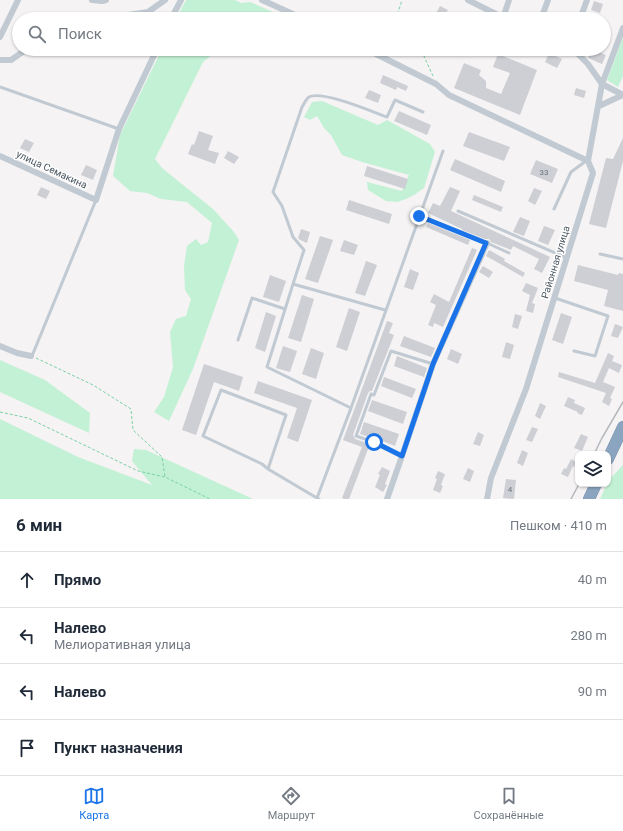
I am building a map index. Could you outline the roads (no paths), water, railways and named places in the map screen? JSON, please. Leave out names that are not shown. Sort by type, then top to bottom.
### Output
[{"type":"highway","points":[[611,453],[623,427]]},
{"type":"highway","points":[[589,499],[595,487]]},
{"type":"street","points":[[12,12],[18,0]]},
{"type":"street","points":[[92,0],[106,0]]},
{"type":"street","points":[[148,12],[166,0]]},
{"type":"street","points":[[175,12],[180,0]]},
{"type":"street","points":[[262,0],[289,12]]},
{"type":"street","points":[[468,0],[493,12]]},
{"type":"street","points":[[506,12],[509,0]]},
{"type":"street","points":[[544,12],[548,0]]},
{"type":"street","points":[[583,12],[587,0]]},
{"type":"street","points":[[0,37],[12,12]]},
{"type":"street","name":"Районная улица","points":[[487,499],[491,478],[526,389],[594,173],[588,160],[602,84],[623,28]]},
{"type":"street","points":[[0,60],[11,60],[17,56]]},
{"type":"street","points":[[96,200],[119,129],[154,56]]},
{"type":"street","points":[[380,56],[436,84],[449,95],[588,160]]},
{"type":"street","points":[[580,56],[588,64],[602,84],[623,95]]},
{"type":"street","points":[[599,106],[623,95]]},
{"type":"street","name":"улица Семакина","points":[[0,156],[96,200]]},
{"type":"street","points":[[387,499],[433,364],[486,243]]},
{"type":"street","points":[[0,346],[17,353],[32,356]]},
{"type":"lane","points":[[0,87],[119,129]]},
{"type":"lane","points":[[351,408],[267,367],[304,250],[293,237],[282,206],[273,192],[302,107],[308,97],[315,95],[333,97],[387,117],[395,100],[423,112]]},
{"type":"lane","points":[[268,469],[286,414],[221,390],[203,436],[268,469],[318,498],[443,151]]},
{"type":"lane","points":[[554,209],[571,172],[588,160]]},
{"type":"lane","points":[[32,356],[96,200]]},
{"type":"lane","points":[[458,210],[567,258]]},
{"type":"lane","points":[[419,216],[509,253]]},
{"type":"lane","points":[[600,254],[623,259]]},
{"type":"lane","points":[[293,284],[385,310]]},
{"type":"lane","points":[[238,340],[252,298],[285,310]]},
{"type":"lane","points":[[555,298],[608,316],[595,356],[574,351]]},
{"type":"lane","points":[[402,456],[374,442],[356,436],[371,394],[374,395],[391,351],[433,364]]},
{"type":"railway","points":[[596,451],[623,402]]},
{"type":"railway","points":[[571,499],[577,487]]}]
